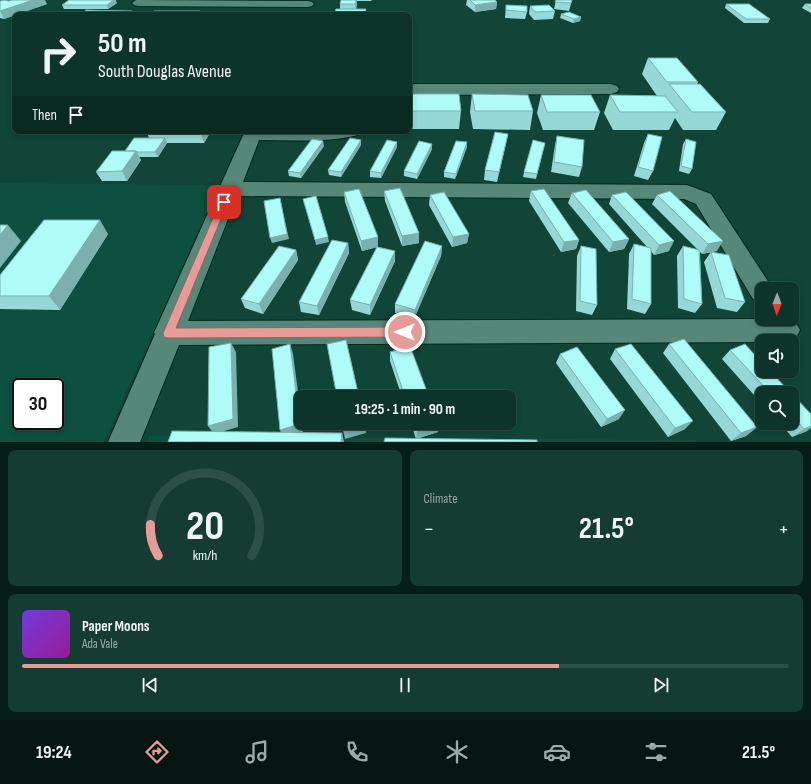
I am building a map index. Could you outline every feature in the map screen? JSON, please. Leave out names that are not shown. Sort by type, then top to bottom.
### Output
[{"type":"street","points":[[138,3],[309,2],[304,12]]},
{"type":"street","points":[[412,90],[611,89]]},
{"type":"street","points":[[124,442],[168,333],[253,134]]},
{"type":"street","points":[[288,134],[330,134]]},
{"type":"street","points":[[230,189],[687,192],[704,199],[756,282]]},
{"type":"street","points":[[168,333],[786,330],[783,326]]},
{"type":"shaded area","points":[[0,183],[219,185],[104,442],[0,442]]},
{"type":"shaded area","points":[[149,436],[695,440],[696,442],[147,442]]},
{"type":"building","points":[[33,0],[0,11],[0,1]]},
{"type":"building","points":[[69,0],[114,0],[107,5],[62,5]]},
{"type":"building","points":[[341,0],[356,0],[355,4],[340,4]]},
{"type":"building","points":[[470,0],[495,0],[497,2],[475,5]]},
{"type":"building","points":[[556,0],[572,0],[571,3],[555,2]]},
{"type":"building","points":[[726,4],[749,4],[770,19],[746,19]]},
{"type":"building","points":[[805,4],[811,4],[811,8]]},
{"type":"building","points":[[506,5],[527,6],[527,12],[506,10]]},
{"type":"building","points":[[549,5],[555,11],[535,12],[530,6]]},
{"type":"building","points":[[336,9],[366,9],[365,12],[335,12]]},
{"type":"building","points":[[86,10],[132,11],[131,12],[84,12]]},
{"type":"building","points":[[154,11],[200,11],[199,12],[153,12]]},
{"type":"building","points":[[569,12],[581,17],[574,19],[561,14]]},
{"type":"building","points":[[648,58],[677,58],[698,82],[667,82]]},
{"type":"building","points":[[669,84],[700,84],[726,112],[692,112]]},
{"type":"building","points":[[412,94],[459,94],[461,111],[412,111]]},
{"type":"building","points":[[472,94],[528,95],[533,111],[475,111]]},
{"type":"building","points":[[541,95],[591,95],[600,112],[547,112]]},
{"type":"building","points":[[610,95],[665,96],[678,112],[620,112]]},
{"type":"building","points":[[495,132],[508,134],[499,172],[485,170]]},
{"type":"building","points":[[648,134],[662,137],[653,171],[638,167]]},
{"type":"building","points":[[557,136],[584,140],[582,167],[554,162]]},
{"type":"building","points":[[134,138],[165,138],[155,152],[125,151]]},
{"type":"building","points":[[350,138],[361,140],[341,172],[328,170]]},
{"type":"building","points":[[312,139],[323,141],[300,173],[288,171]]},
{"type":"building","points":[[686,139],[696,142],[692,169],[681,166]]},
{"type":"building","points":[[387,140],[397,142],[381,173],[370,171]]},
{"type":"building","points":[[533,140],[545,143],[537,174],[524,172]]},
{"type":"building","points":[[419,141],[432,144],[417,174],[404,171]]},
{"type":"building","points":[[456,141],[467,142],[456,174],[444,172]]},
{"type":"building","points":[[112,151],[136,151],[122,171],[96,172]]},
{"type":"building","points":[[400,188],[419,233],[402,236],[384,191]]},
{"type":"building","points":[[359,189],[378,237],[361,241],[344,192]]},
{"type":"building","points":[[544,189],[579,240],[564,242],[531,191]]},
{"type":"building","points":[[586,190],[629,239],[613,242],[572,193]]},
{"type":"building","points":[[670,191],[723,241],[708,244],[657,195]]},
{"type":"building","points":[[444,192],[469,234],[453,237],[430,195]]},
{"type":"building","points":[[626,192],[674,241],[659,245],[612,195]]},
{"type":"building","points":[[316,196],[328,237],[315,240],[303,199]]},
{"type":"building","points":[[280,198],[287,234],[270,238],[264,201]]},
{"type":"building","points":[[44,220],[100,220],[49,296],[0,296],[0,275]]},
{"type":"building","points":[[0,225],[8,225],[0,235]]},
{"type":"building","points":[[332,240],[348,243],[317,306],[299,302]]},
{"type":"building","points":[[425,241],[442,246],[415,310],[395,304]]},
{"type":"building","points":[[634,244],[651,248],[651,304],[632,299]]},
{"type":"building","points":[[279,246],[296,250],[259,304],[241,299]]},
{"type":"building","points":[[581,246],[596,249],[597,305],[580,301]]},
{"type":"building","points":[[683,246],[699,250],[702,304],[684,299]]},
{"type":"building","points":[[377,247],[395,251],[370,305],[350,300]]},
{"type":"building","points":[[711,252],[729,255],[745,302],[725,298]]},
{"type":"building","points":[[684,339],[755,425],[755,428],[741,433],[669,344]]},
{"type":"building","points":[[346,340],[357,390],[336,390],[327,344]]},
{"type":"building","points":[[231,343],[233,419],[208,426],[209,347]]},
{"type":"building","points":[[290,344],[296,390],[294,390],[294,426],[280,430],[272,349]]},
{"type":"building","points":[[631,344],[693,421],[675,428],[615,349]]},
{"type":"building","points":[[745,344],[755,355],[755,377],[730,350]]},
{"type":"building","points":[[410,346],[426,390],[403,390],[390,352]]},
{"type":"building","points":[[577,347],[625,410],[607,419],[560,354]]},
{"type":"building","points":[[756,378],[777,378],[784,386],[763,386]]},
{"type":"building","points":[[799,401],[811,414],[811,426],[804,429],[799,424]]},
{"type":"building","points":[[172,431],[342,433],[341,442],[168,442]]},
{"type":"building","points":[[385,438],[537,440],[537,442],[384,442]]},
{"type":"route","points":[[224,202],[168,333],[405,332]]}]
